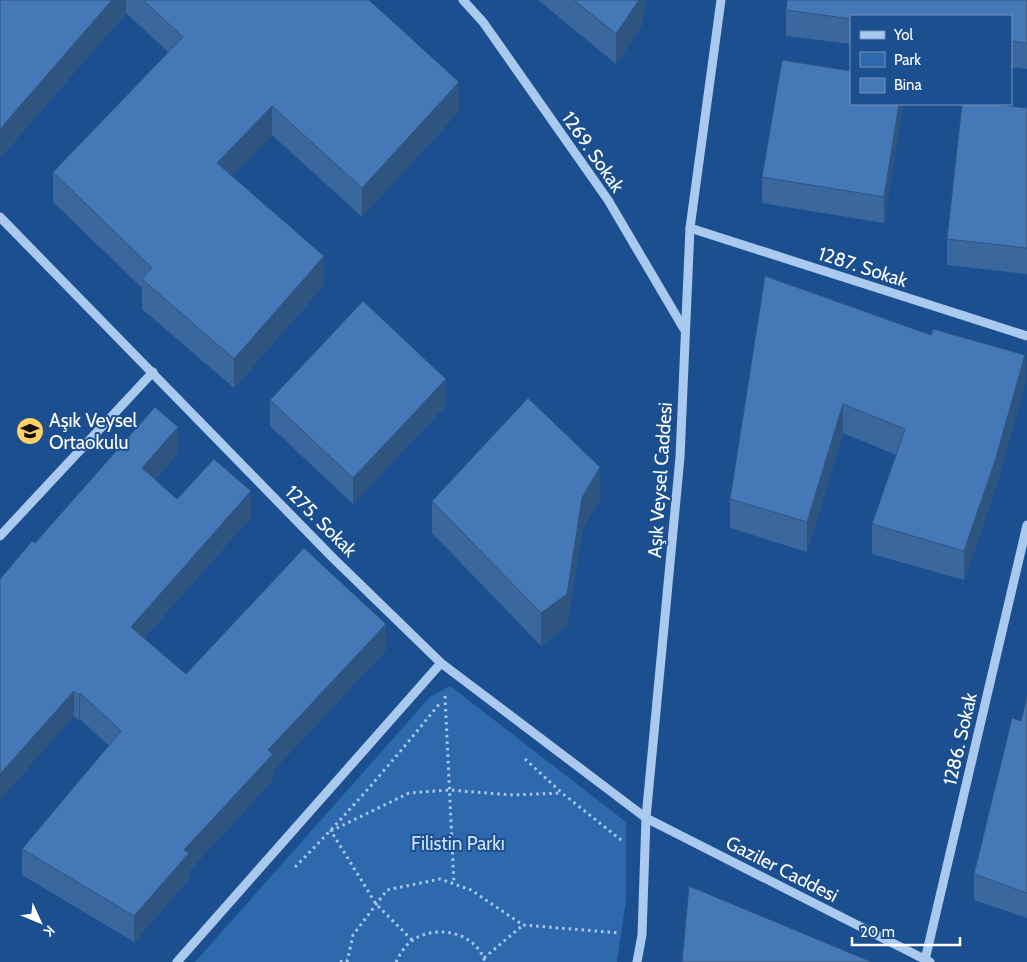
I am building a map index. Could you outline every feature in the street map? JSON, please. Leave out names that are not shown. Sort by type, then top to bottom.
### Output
[{"type":"street","name":"1269. Sokak","points":[[463,0],[483,22],[608,200],[685,330]]},
{"type":"street","name":"Aşık Veysel Caddesi","points":[[637,962],[642,935],[646,818],[680,457],[690,228],[721,0]]},
{"type":"street","name":"1275. Sokak","points":[[0,217],[332,557],[441,663],[646,818]]},
{"type":"street","name":"1287. Sokak","points":[[690,228],[1027,336]]},
{"type":"street","points":[[0,536],[153,372]]},
{"type":"street","name":"1286. Sokak","points":[[928,961],[1027,525]]},
{"type":"street","points":[[177,962],[441,663]]},
{"type":"street","name":"Gaziler Caddesi","points":[[646,818],[928,961]]},
{"type":"path","points":[[445,696],[454,699]]},
{"type":"path","points":[[445,696],[454,884]]},
{"type":"path","points":[[289,873],[331,831],[390,765],[445,696]]},
{"type":"path","points":[[520,754],[562,793],[644,858]]},
{"type":"path","points":[[331,831],[409,794],[450,790],[513,795],[562,793]]},
{"type":"path","points":[[331,831],[376,904],[412,940]]},
{"type":"path","points":[[340,962],[347,961],[353,934],[387,890],[440,879],[471,890],[523,925],[642,935]]},
{"type":"path","points":[[396,962],[401,952],[412,940],[427,933],[444,931],[460,935],[474,944],[484,960],[523,925]]},
{"type":"green space","name":"Filistin Parkı","points":[[450,686],[626,822],[626,900],[617,962],[195,962],[430,697]]},
{"type":"building","points":[[0,0],[112,0],[0,129]]},
{"type":"building","points":[[143,0],[369,0],[459,82],[362,188],[272,106],[217,163],[324,256],[234,359],[142,279],[152,268],[53,172],[183,37]]},
{"type":"building","points":[[574,0],[639,0],[616,34]]},
{"type":"building","points":[[787,0],[1027,0],[1027,43],[1012,41],[1012,15],[850,15],[850,19],[786,10]]},
{"type":"building","points":[[782,60],[850,71],[850,105],[899,105],[884,197],[762,177]]},
{"type":"building","points":[[962,105],[1001,105],[1027,108],[1027,248],[947,239]]},
{"type":"building","points":[[765,276],[931,335],[933,329],[1025,355],[995,461],[964,551],[872,524],[905,429],[843,404],[807,522],[730,499]]},
{"type":"building","points":[[363,301],[446,379],[353,478],[270,400]]},
{"type":"building","points":[[528,398],[600,467],[582,498],[567,594],[541,613],[432,501]]},
{"type":"building","points":[[155,407],[178,427],[142,468],[177,499],[214,459],[251,491],[131,627],[186,674],[304,548],[386,624],[268,750],[273,754],[184,850],[189,853],[134,916],[22,849],[121,731],[80,693],[79,695],[74,691],[0,774],[0,579],[32,541],[35,543]]},
{"type":"building","points":[[1027,696],[1027,893],[974,874],[1012,718],[1021,721]]},
{"type":"building","points":[[689,886],[872,962],[682,962]]},
{"type":"place","name":"Aşık Veysel Ortaokulu","points":[[30,431]]}]
